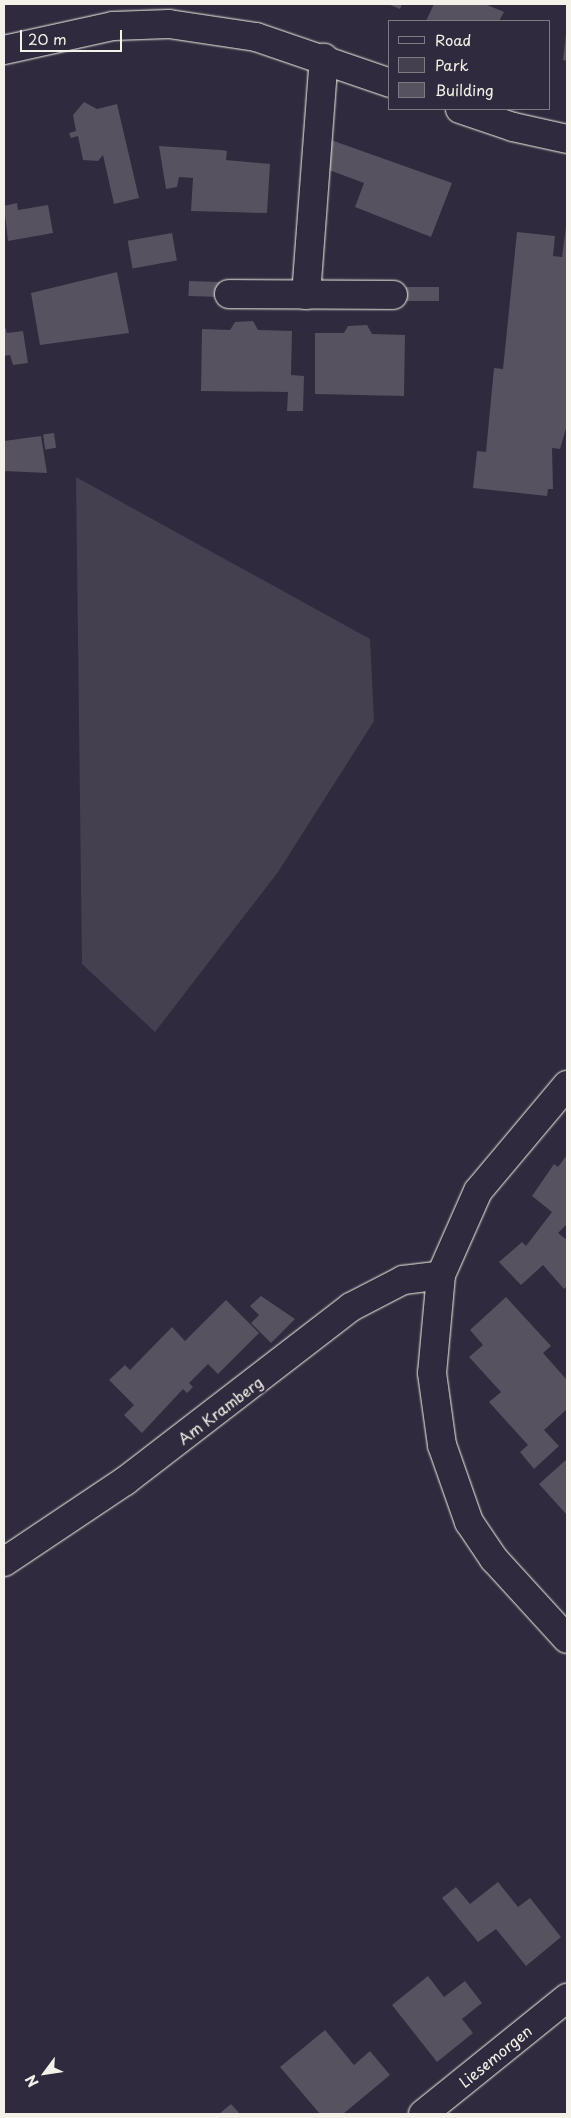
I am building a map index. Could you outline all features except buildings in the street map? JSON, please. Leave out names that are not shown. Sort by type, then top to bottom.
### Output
[{"type":"street","points":[[4,50],[113,26],[169,24],[256,37],[324,58],[388,82]]},
{"type":"street","points":[[306,295],[324,58]]},
{"type":"street","points":[[463,110],[513,128],[567,139]]},
{"type":"street","points":[[230,294],[393,295]]},
{"type":"street","points":[[567,1085],[478,1191],[440,1275],[432,1373],[448,1462],[469,1522],[494,1559],[567,1639]]},
{"type":"street","name":"Am Kramberg","points":[[4,1562],[125,1481],[351,1307],[403,1280],[440,1275]]},
{"type":"street","name":"Liesemorgen","points":[[423,2114],[567,1998]]},
{"type":"green space","points":[[76,477],[370,639],[374,721],[278,872],[155,1032],[82,964]]}]
